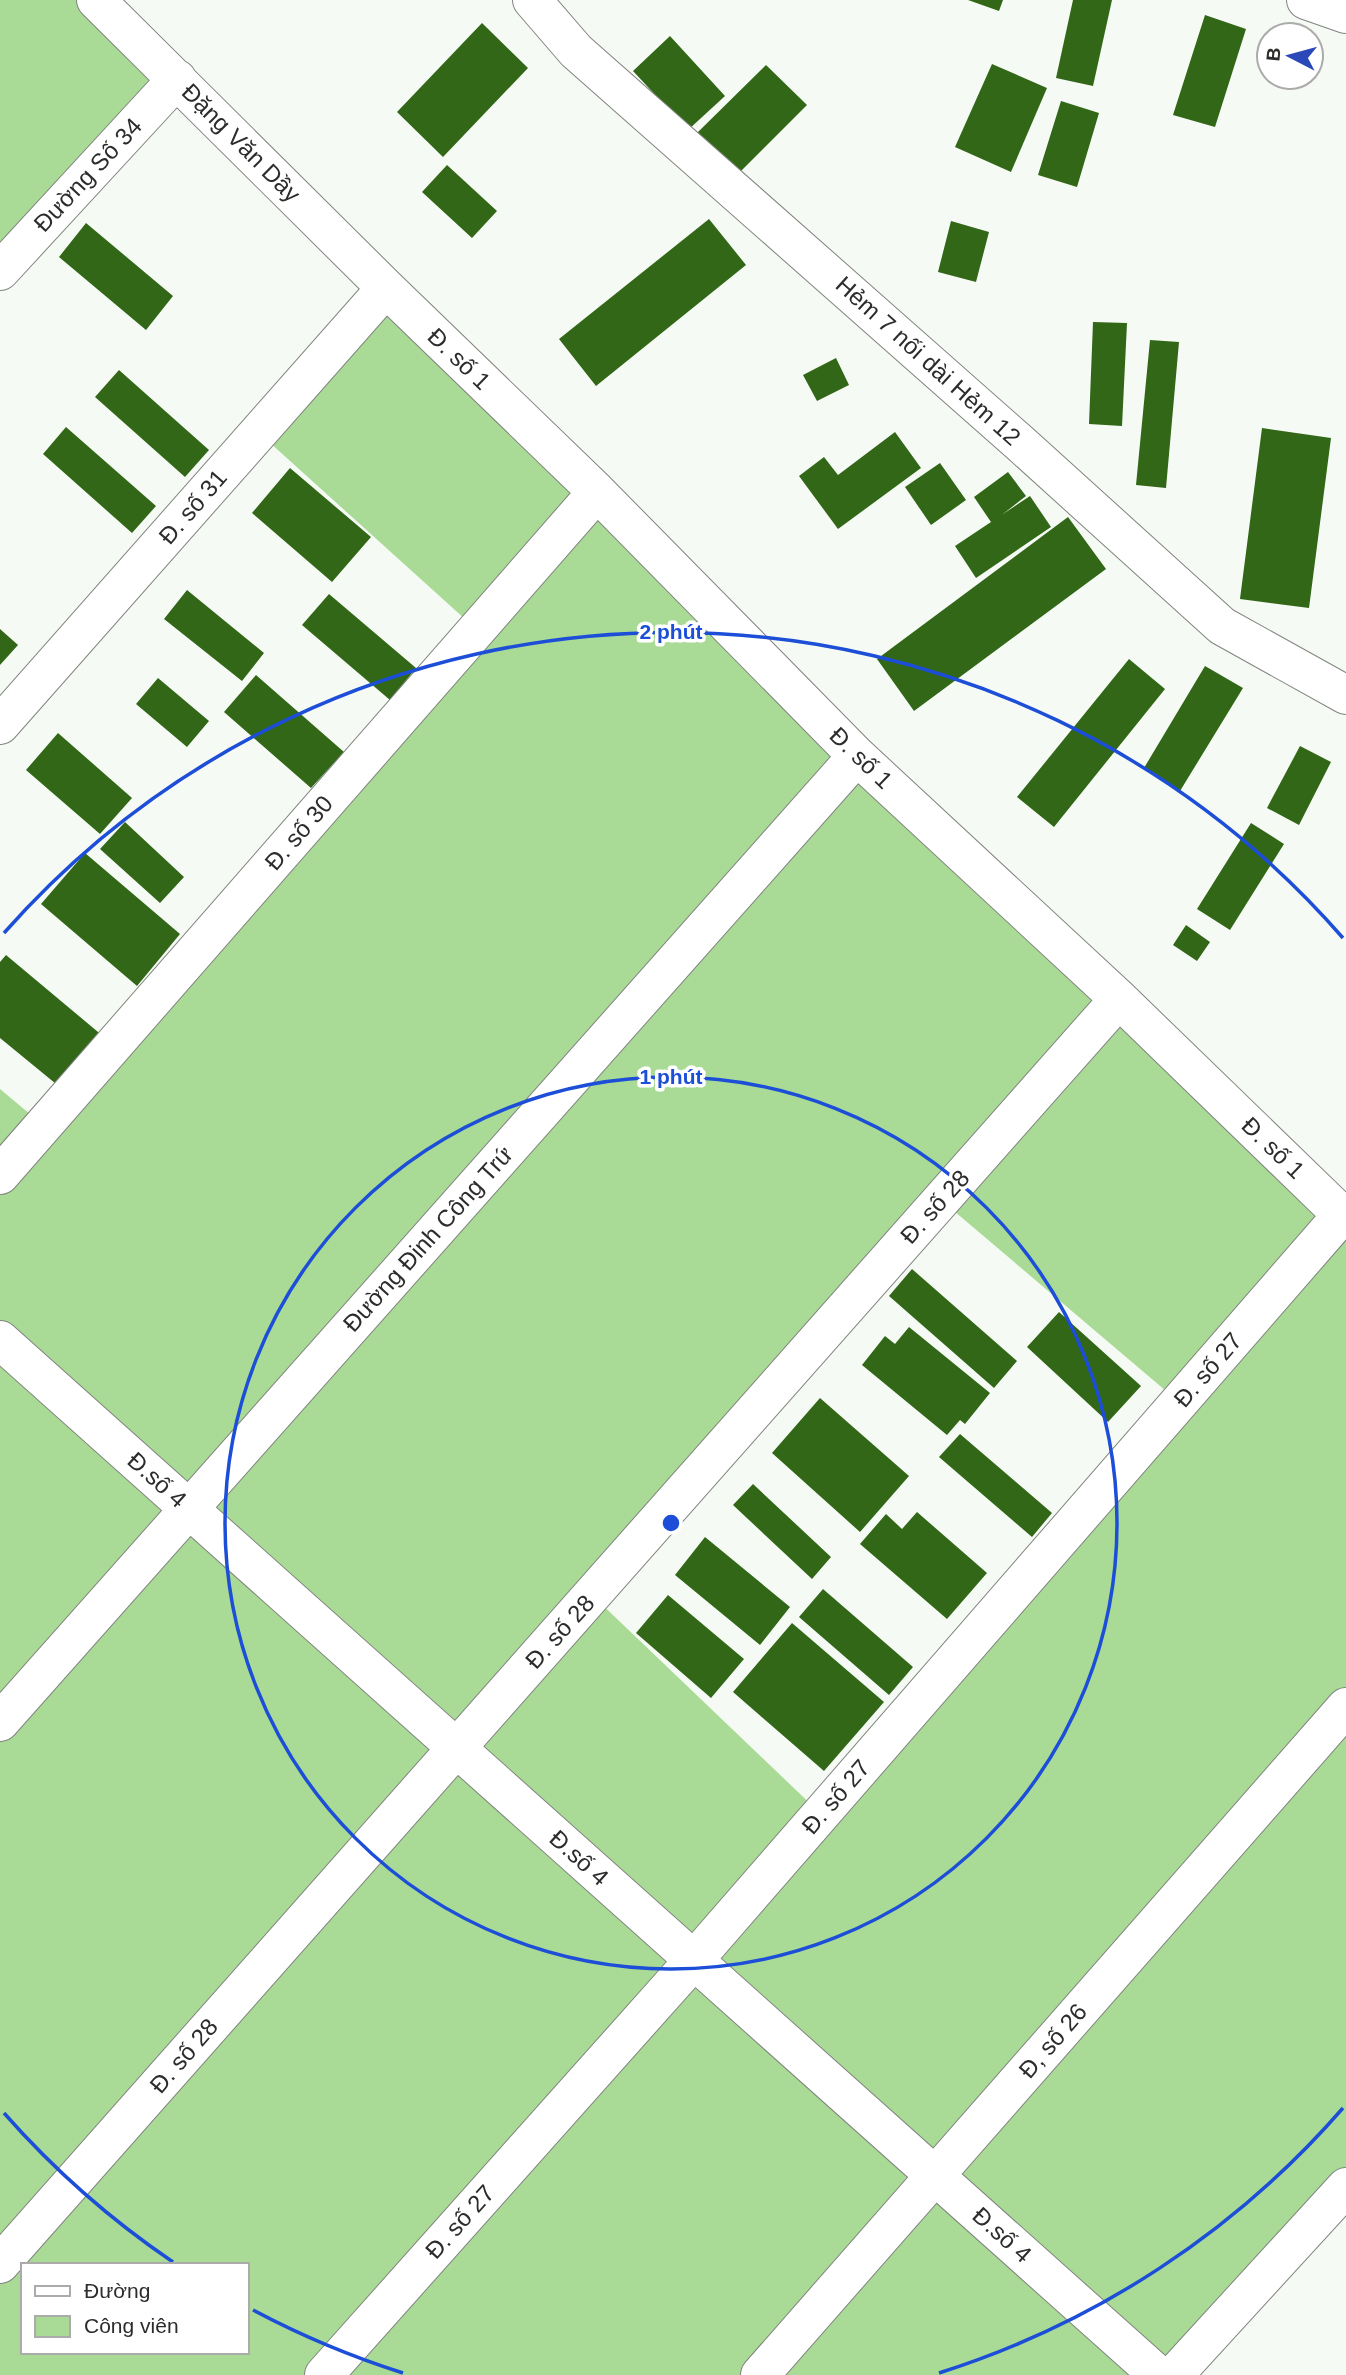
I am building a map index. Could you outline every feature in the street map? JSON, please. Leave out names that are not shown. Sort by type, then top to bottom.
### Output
[{"type":"street","name":"Đặng Văn Dầy","points":[[96,0],[386,288]]},
{"type":"street","name":"Hẻm 7 nối dài Hẻm 12","points":[[532,0],[576,51],[990,416],[1222,626],[1346,695]]},
{"type":"street","points":[[1306,0],[1346,14]]},
{"type":"street","name":"Đường Số 34","points":[[0,271],[177,79]]},
{"type":"street","name":"Đ. số 1","points":[[386,288],[597,492],[857,755],[1119,999],[1344,1217]]},
{"type":"street","name":"Đ. số 31","points":[[0,725],[386,288]]},
{"type":"street","name":"Đ. số 30","points":[[0,1175],[597,492]]},
{"type":"street","name":"Đường Đinh Công Trứ","points":[[0,1722],[857,755]]},
{"type":"street","name":"Đ. số 28","points":[[0,2264],[1119,999]]},
{"type":"street","name":"Đ. số 27","points":[[324,2375],[694,1960],[1344,1217]]},
{"type":"street","name":"Đ.số 4","points":[[0,1340],[1158,2375]]},
{"type":"street","name":"Đ, số 26","points":[[760,2375],[1346,1707]]},
{"type":"street","points":[[1175,2375],[1346,2187]]},
{"type":"green space","points":[[0,0],[96,0],[177,79],[0,271]]},
{"type":"green space","points":[[386,288],[1346,1219],[1346,2187],[1174,2375],[0,2375],[0,1089],[43,1125],[476,629],[258,432]],"holes":[[[941,1200],[1179,1402],[821,1814],[592,1595]]]},
{"type":"building","points":[[968,0],[1003,0],[999,11]]},
{"type":"building","points":[[1073,0],[1112,0],[1093,86],[1056,78]]},
{"type":"building","points":[[1205,15],[1246,29],[1215,127],[1173,115]]},
{"type":"building","points":[[482,23],[528,68],[443,157],[397,112]]},
{"type":"building","points":[[670,36],[725,96],[688,130],[633,71]]},
{"type":"building","points":[[992,64],[1047,88],[1011,172],[955,147]]},
{"type":"building","points":[[766,65],[807,105],[738,174],[697,133]]},
{"type":"building","points":[[1061,101],[1099,113],[1077,187],[1038,175]]},
{"type":"building","points":[[447,165],[497,211],[472,238],[422,192]]},
{"type":"building","points":[[709,219],[746,265],[596,386],[559,339]]},
{"type":"building","points":[[951,221],[989,232],[976,282],[938,272]]},
{"type":"building","points":[[86,223],[173,296],[146,330],[59,257]]},
{"type":"building","points":[[1093,322],[1127,323],[1122,426],[1089,424]]},
{"type":"building","points":[[1150,340],[1179,342],[1166,488],[1136,485]]},
{"type":"building","points":[[836,358],[849,385],[817,401],[803,375]]},
{"type":"building","points":[[119,370],[209,450],[185,477],[95,397]]},
{"type":"building","points":[[66,427],[156,506],[132,533],[43,454]]},
{"type":"building","points":[[1262,428],[1331,438],[1309,608],[1240,599]]},
{"type":"building","points":[[895,432],[921,468],[838,529],[799,476],[824,457],[838,475]]},
{"type":"building","points":[[940,463],[966,500],[931,525],[905,487]]},
{"type":"building","points":[[290,468],[371,537],[332,582],[252,513]]},
{"type":"building","points":[[1008,472],[1026,496],[1003,514],[1030,496],[1051,527],[976,578],[955,546],[991,522],[974,497]]},
{"type":"building","points":[[1068,517],[1106,569],[914,711],[877,659]]},
{"type":"building","points":[[187,590],[264,653],[242,681],[164,619]]},
{"type":"building","points":[[329,594],[416,668],[390,700],[302,625]]},
{"type":"building","points":[[0,629],[18,645],[0,665]]},
{"type":"building","points":[[1129,659],[1165,689],[1054,827],[1017,797]]},
{"type":"building","points":[[1205,666],[1243,688],[1180,791],[1144,768]]},
{"type":"building","points":[[256,675],[344,752],[311,788],[224,712]]},
{"type":"building","points":[[158,678],[209,721],[187,747],[136,704]]},
{"type":"building","points":[[58,733],[132,798],[100,834],[26,770]]},
{"type":"building","points":[[1300,746],[1331,762],[1299,825],[1267,808]]},
{"type":"building","points":[[125,822],[184,877],[160,903],[100,849]]},
{"type":"building","points":[[1251,823],[1284,844],[1230,930],[1197,909]]},
{"type":"building","points":[[85,853],[180,934],[137,986],[41,904]]},
{"type":"building","points":[[1186,925],[1210,942],[1197,961],[1173,945]]},
{"type":"building","points":[[6,955],[104,1037],[61,1088],[0,1038],[0,962]]},
{"type":"building","points":[[912,1269],[1017,1361],[994,1388],[889,1296]]},
{"type":"building","points":[[1059,1312],[1141,1386],[1108,1422],[1027,1347]]},
{"type":"building","points":[[909,1327],[990,1393],[965,1424],[960,1420],[947,1435],[862,1365],[885,1336],[895,1344]]},
{"type":"building","points":[[820,1398],[909,1476],[860,1532],[772,1453]]},
{"type":"building","points":[[960,1434],[1052,1513],[1032,1537],[939,1457]]},
{"type":"building","points":[[753,1484],[831,1557],[812,1579],[733,1505]]},
{"type":"building","points":[[917,1512],[987,1573],[947,1619],[860,1544],[886,1514],[902,1529]]},
{"type":"building","points":[[705,1537],[790,1607],[760,1645],[675,1575]]},
{"type":"building","points":[[823,1589],[913,1667],[889,1695],[799,1617]]},
{"type":"building","points":[[668,1595],[744,1659],[711,1698],[636,1633]]},
{"type":"building","points":[[792,1623],[884,1702],[824,1771],[733,1692]]}]
